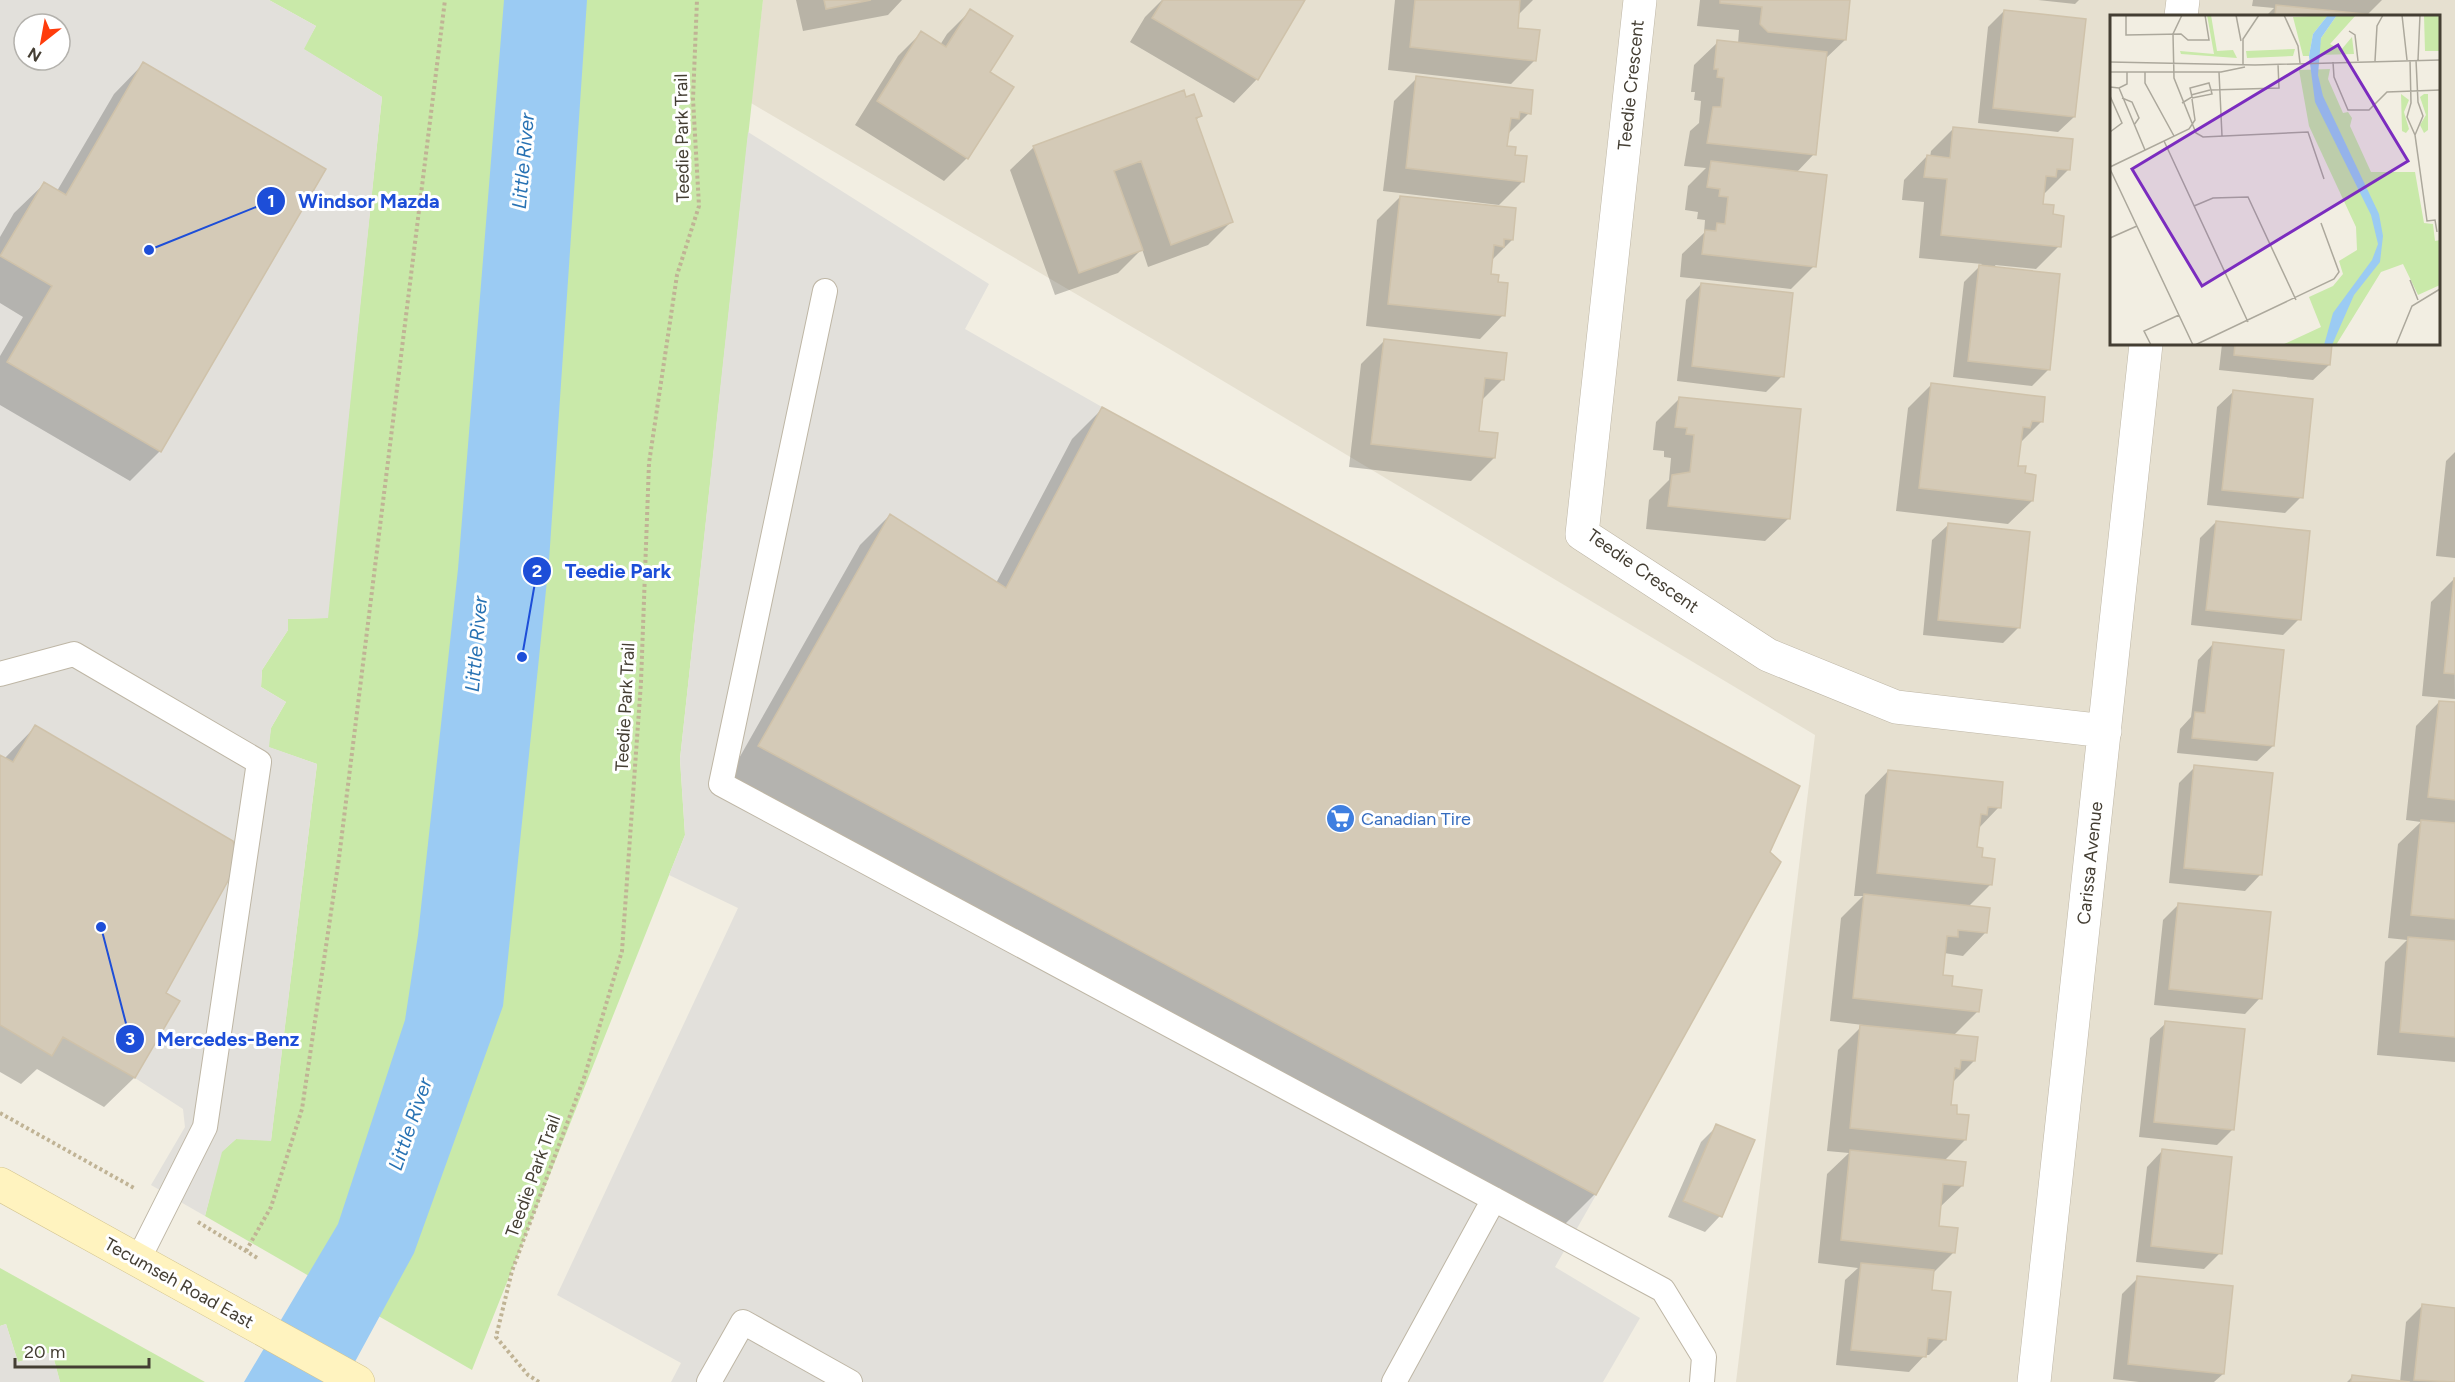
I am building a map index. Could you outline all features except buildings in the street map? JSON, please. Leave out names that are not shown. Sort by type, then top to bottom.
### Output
[{"type":"main road","name":"Tecumseh Road East","points":[[0,1184],[358,1382]]},
{"type":"street","name":"Teedie Crescent","points":[[1640,0],[1582,534],[1768,655],[1896,707],[2104,731]]},
{"type":"street","points":[[2181,15],[2183,0]]},
{"type":"street","name":"Carissa Avenue","points":[[2034,1382],[2146,345]]},
{"type":"lane","points":[[825,291],[721,784],[1663,1290],[1704,1357],[1702,1382]]},
{"type":"lane","points":[[0,674],[74,654],[259,762],[205,1127],[138,1260]]},
{"type":"lane","points":[[1394,1382],[1494,1199]]},
{"type":"lane","points":[[709,1382],[743,1322],[850,1382]]},
{"type":"path","points":[[246,1251],[271,1207],[302,1109],[339,858],[445,0]]},
{"type":"path","name":"Teedie Park Trail","points":[[539,1382],[528,1375],[496,1337],[512,1271],[584,1077],[622,951],[641,682],[649,463],[677,275],[699,206],[693,99],[697,0]]},
{"type":"path","points":[[0,1113],[133,1188]]},
{"type":"path","points":[[203,1224],[259,1259]]},
{"type":"shaded area","points":[[0,0],[269,0],[316,26],[304,49],[382,97],[328,618],[288,619],[288,630],[262,670],[261,687],[286,702],[271,728],[269,747],[317,764],[271,1141],[236,1139],[222,1152],[205,1216],[151,1185],[185,1127],[183,1109],[135,1078],[180,1002],[166,993],[239,861],[233,841],[36,725],[13,762],[0,755]],"holes":[[[143,62],[325,169],[161,452],[7,362],[52,286],[0,256],[43,182],[66,195]]]},
{"type":"shaded area","points":[[763,0],[2455,0],[2455,1382],[1736,1382],[1815,735],[1168,348],[751,103]]},
{"type":"shaded area","points":[[748,132],[989,284],[965,329],[1102,407],[1006,588],[890,514],[758,746],[1596,1195],[1555,1267],[1640,1318],[1603,1382],[671,1382],[681,1363],[557,1295],[738,908],[669,875],[685,835],[680,759]]},
{"type":"shaded area","points":[[6,1324],[18,1362],[52,1352],[60,1382],[0,1382],[0,1326]]},
{"type":"green space","points":[[269,0],[763,0],[680,759],[685,835],[472,1370],[205,1216],[221,1152],[236,1139],[271,1140],[317,764],[268,747],[271,728],[286,702],[261,687],[262,670],[288,630],[288,619],[327,618],[382,97],[303,49],[316,26]]},
{"type":"green space","points":[[0,1268],[205,1382],[60,1382],[52,1352],[18,1362],[6,1324],[0,1326]]},
{"type":"water","name":"Little River","points":[[504,0],[587,0],[549,561],[503,1006],[414,1253],[344,1382],[244,1382],[338,1224],[405,1020],[418,935],[458,569]]},
{"type":"place","name":"Windsor Mazda","points":[[149,250]]},
{"type":"place","name":"Teedie Park","points":[[522,657]]},
{"type":"place","name":"Canadian Tire","points":[[1340,819]]},
{"type":"place","name":"Mercedes-Benz","points":[[101,927]]}]
